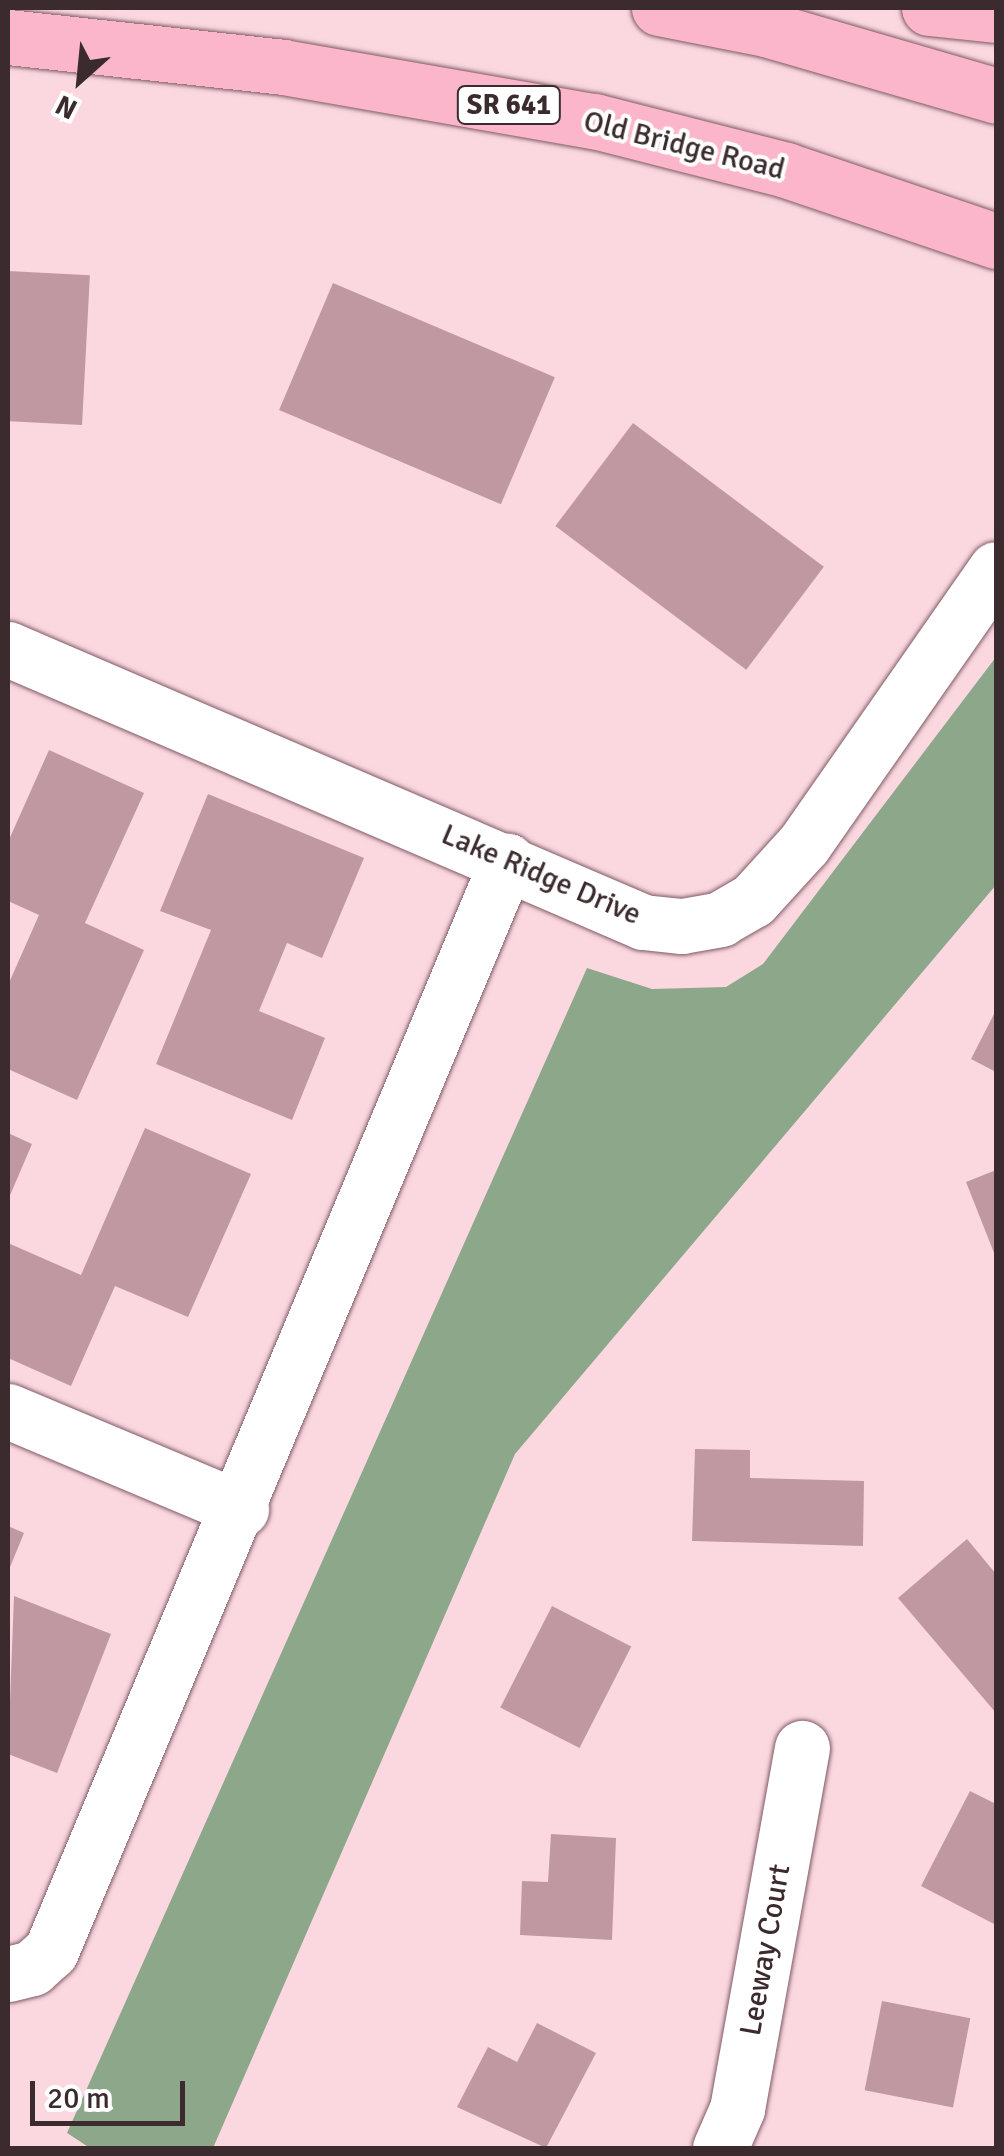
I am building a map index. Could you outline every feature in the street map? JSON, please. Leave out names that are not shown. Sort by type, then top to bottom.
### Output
[{"type":"main road","points":[[659,8],[766,29],[996,96]]},
{"type":"main road","points":[[929,8],[996,15]]},
{"type":"main road","name":"Old Bridge Road","points":[[8,38],[282,67],[594,121],[786,170],[996,241]]},
{"type":"street","name":"Lake Ridge Drive","points":[[8,649],[644,922],[701,922],[753,900],[804,844],[996,569]]},
{"type":"street","points":[[8,1974],[32,1968],[51,1951],[241,1509],[507,861]]},
{"type":"street","points":[[8,1410],[241,1509]]},
{"type":"street","name":"Leeway Court","points":[[720,2148],[737,2109],[802,1748]]},
{"type":"green space","points":[[996,657],[996,885],[515,1454],[213,2148],[90,2148],[67,2133],[587,968],[652,989],[726,987],[763,964]]},
{"type":"building","points":[[8,271],[90,275],[82,425],[8,421]]},
{"type":"building","points":[[333,283],[555,377],[501,504],[279,410]]},
{"type":"building","points":[[633,423],[824,567],[746,670],[555,526]]},
{"type":"building","points":[[49,750],[144,793],[85,923],[144,950],[77,1100],[8,1069],[8,985],[39,915],[8,901],[8,842]]},
{"type":"building","points":[[208,794],[364,858],[322,958],[287,943],[259,1011],[325,1038],[292,1120],[156,1064],[211,930],[160,911]]},
{"type":"building","points":[[996,1010],[996,1072],[971,1059]]},
{"type":"building","points":[[145,1128],[251,1174],[188,1317],[115,1286],[71,1386],[8,1358],[8,1243],[81,1275]]},
{"type":"building","points":[[8,1133],[32,1144],[8,1200]]},
{"type":"building","points":[[996,1170],[996,1258],[966,1182]]},
{"type":"building","points":[[695,1449],[750,1450],[750,1478],[864,1481],[863,1546],[692,1541]]},
{"type":"building","points":[[8,1526],[24,1533],[8,1572]]},
{"type":"building","points":[[967,1539],[996,1574],[996,1713],[898,1598]]},
{"type":"building","points":[[14,1596],[111,1634],[57,1773],[8,1754]]},
{"type":"building","points":[[552,1606],[631,1646],[580,1748],[500,1708]]},
{"type":"building","points":[[970,1791],[996,1804],[996,1925],[921,1886]]},
{"type":"building","points":[[551,1834],[616,1838],[612,1940],[520,1935],[522,1881],[548,1882]]},
{"type":"building","points":[[882,2001],[970,2018],[953,2108],[865,2090]]},
{"type":"building","points":[[537,2023],[596,2053],[546,2148],[457,2107],[488,2047],[517,2062]]}]
